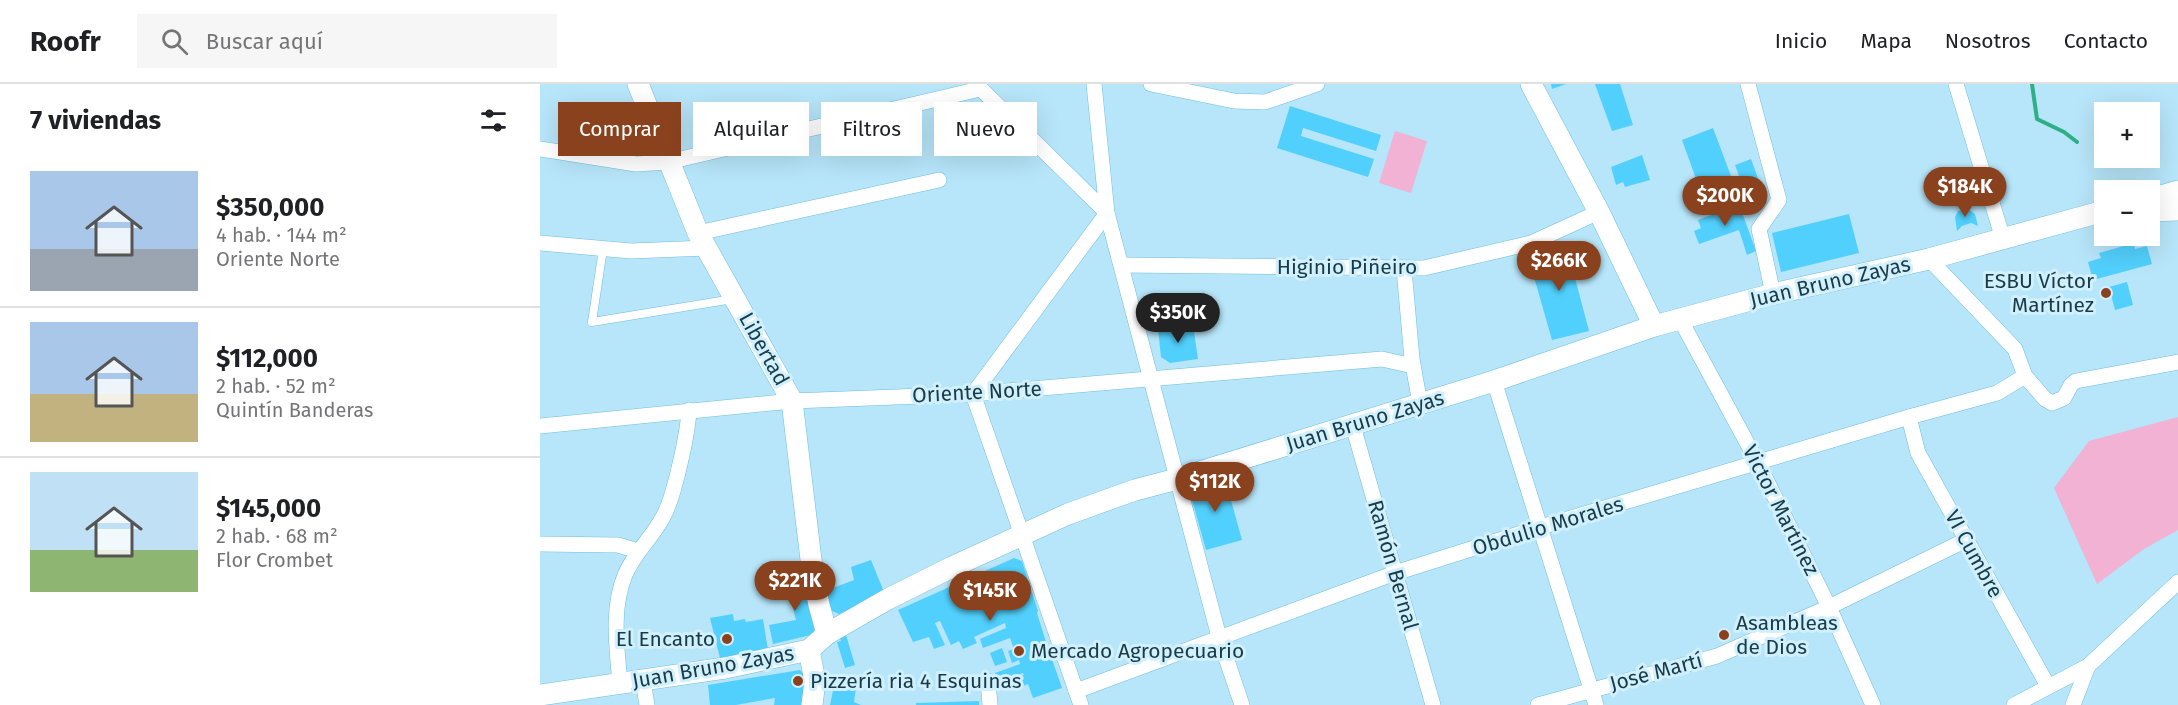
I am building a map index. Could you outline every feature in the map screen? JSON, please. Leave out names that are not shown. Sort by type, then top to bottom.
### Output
[{"type":"main road","name":"Libertad","points":[[638,84],[668,162],[703,241],[792,401],[812,568],[827,634]]},
{"type":"main road","points":[[1531,84],[1599,212],[1654,326]]},
{"type":"main road","points":[[2160,196],[2178,191]]},
{"type":"main road","points":[[2160,211],[2178,210]]},
{"type":"main road","name":"Juan Bruno Zayas","points":[[540,695],[725,668],[809,650],[827,634],[899,594],[1020,535],[1123,494],[1353,426],[1654,326],[1773,294],[1929,259],[2094,214]]},
{"type":"main road","points":[[809,650],[815,681],[812,705]]},
{"type":"street","points":[[1094,84],[1107,213],[1219,637],[1242,705]]},
{"type":"street","points":[[1151,84],[1234,101],[1265,102],[1317,84]]},
{"type":"street","points":[[1748,84],[1779,200],[1759,229],[1773,294]]},
{"type":"street","points":[[1956,84],[2003,239]]},
{"type":"street","points":[[540,150],[636,164],[668,162],[978,86],[1107,213]]},
{"type":"street","points":[[540,243],[632,251],[703,241],[939,180]]},
{"type":"street","name":"Higinio Piñeiro","points":[[1121,265],[1424,268],[1532,243],[1599,212]]},
{"type":"street","points":[[1078,698],[973,394],[1107,213]]},
{"type":"street","points":[[1929,259],[2015,349],[2025,376],[2045,399],[2052,403],[2064,398],[2076,381],[2178,362]]},
{"type":"street","points":[[1404,269],[1413,366],[1420,404]]},
{"type":"street","name":"Victor Martínez","points":[[1680,319],[1758,463],[1874,705]]},
{"type":"street","name":"Oriente Norte","points":[[540,426],[792,401],[973,394],[1382,359],[1413,366]]},
{"type":"street","name":"Obdulio Morales","points":[[1078,698],[1219,637],[1395,573],[1541,527],[1997,393],[2025,376]]},
{"type":"street","points":[[1494,381],[1594,698]]},
{"type":"street","points":[[620,684],[616,620],[625,575],[638,551],[657,529],[665,515],[676,476],[689,410]]},
{"type":"street","name":"VI Cumbre","points":[[1909,417],[1918,453],[2048,686]]},
{"type":"street","name":"Ramón Bernal","points":[[1353,426],[1433,705]]},
{"type":"street","name":"José Martí","points":[[1538,705],[1594,698],[1717,656],[1829,607],[1966,540]]},
{"type":"street","points":[[540,544],[618,545],[638,551]]},
{"type":"street","points":[[2014,705],[2088,666],[2178,582]]},
{"type":"street","points":[[2073,705],[2088,666]]},
{"type":"street","points":[[643,681],[646,705]]},
{"type":"street","points":[[988,681],[990,705]]},
{"type":"lane","points":[[603,249],[592,322],[736,298]]},
{"type":"shaded area","points":[[1395,131],[1427,141],[1411,193],[1379,183]]},
{"type":"shaded area","points":[[2178,417],[2178,530],[2144,549],[2097,584],[2054,488],[2089,441]]},
{"type":"building","points":[[1551,84],[1566,84],[1552,89]]},
{"type":"building","points":[[1595,84],[1620,84],[1633,125],[1612,131]]},
{"type":"building","points":[[1290,106],[1381,135],[1376,151],[1303,128],[1301,136],[1374,159],[1368,177],[1277,148]]},
{"type":"building","points":[[1713,128],[1740,200],[1708,212],[1682,140]]},
{"type":"building","points":[[1642,155],[1650,180],[1625,187],[1623,182],[1616,185],[1611,167]]},
{"type":"building","points":[[1751,159],[1767,203],[1751,209],[1735,165]]},
{"type":"building","points":[[1739,204],[1756,251],[1747,255],[1739,230],[1699,244],[1694,231],[1701,228],[1698,220]]},
{"type":"building","points":[[1968,209],[1975,214],[1978,226],[1971,223],[1962,226],[1957,231],[1955,217],[1958,211]]},
{"type":"building","points":[[1849,214],[1859,253],[1781,272],[1772,233]]},
{"type":"building","points":[[1566,244],[1589,331],[1552,340],[1528,256]]},
{"type":"building","points":[[2124,246],[2134,246],[2135,249],[2147,246],[2152,264],[2093,280],[2088,262],[2101,258],[2099,253]]},
{"type":"building","points":[[2127,282],[2133,305],[2115,310],[2109,287]]},
{"type":"building","points":[[1193,325],[1198,359],[1170,363],[1161,357],[1158,329]]},
{"type":"building","points":[[1224,475],[1242,540],[1206,550],[1190,493],[1195,483]]},
{"type":"building","points":[[1014,558],[1022,561],[1062,688],[1033,698],[1028,684],[1016,689],[1013,679],[1024,675],[1023,673],[997,679],[995,673],[1020,664],[1019,660],[1012,663],[1008,651],[1014,649],[1010,638],[983,648],[980,639],[1006,628],[1005,623],[974,637],[977,643],[963,649],[959,641],[951,645],[940,621],[935,623],[945,645],[934,649],[929,637],[913,642],[898,610]]},
{"type":"building","points":[[871,560],[884,592],[839,614],[832,611],[825,591],[854,580],[851,567]]},
{"type":"building","points":[[804,572],[815,634],[773,644],[769,625],[796,620],[784,575]]},
{"type":"building","points":[[733,614],[734,621],[745,619],[746,622],[763,619],[768,650],[721,662],[710,618]]},
{"type":"building","points":[[846,635],[855,665],[845,668],[837,642],[841,641],[839,636]]},
{"type":"building","points":[[1002,648],[1007,662],[995,666],[990,653]]},
{"type":"building","points":[[800,670],[809,679],[805,705],[774,705],[775,698],[736,705],[710,705],[708,685]]},
{"type":"building","points":[[835,681],[856,688],[854,702],[861,705],[830,705]]},
{"type":"building","points":[[979,701],[979,705],[916,705],[916,703]]},
{"type":"waterway","points":[[2032,84],[2037,119],[2064,132],[2077,142]]},
{"type":"place","name":"ESBU Víctor Martínez","points":[[2106,293]]},
{"type":"place","name":"Asambleas de Dios","points":[[1724,635]]},
{"type":"place","name":"El Encanto","points":[[727,639]]},
{"type":"place","name":"Mercado Agropecuario","points":[[1019,651]]},
{"type":"place","name":"Pizzería ria 4 Esquinas","points":[[798,681]]}]
